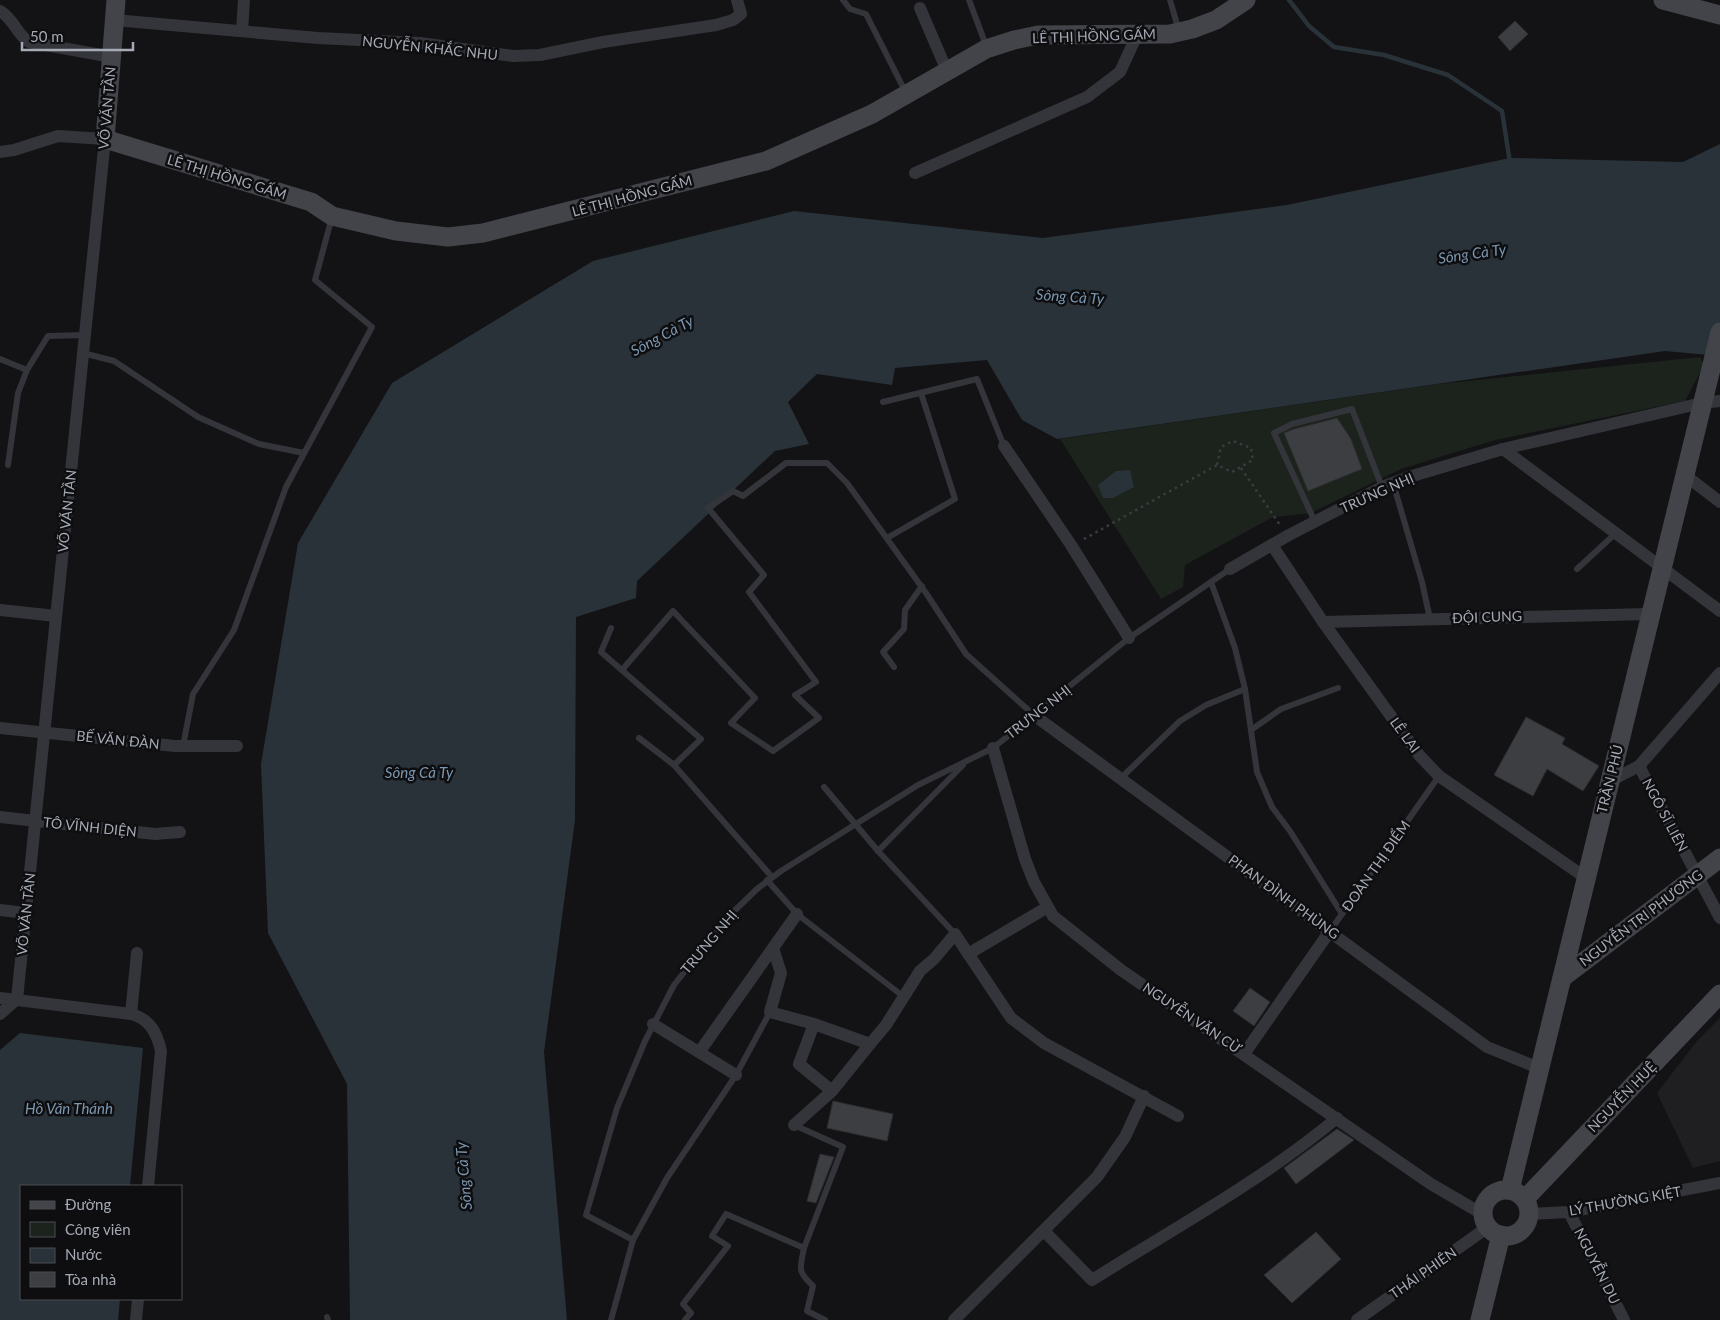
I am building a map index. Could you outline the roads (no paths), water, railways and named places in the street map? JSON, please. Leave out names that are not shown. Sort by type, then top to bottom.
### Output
[{"type":"street","name":"VÕ VĂN TẦN","points":[[17,999],[105,140],[116,0]]},
{"type":"street","points":[[242,31],[244,0]]},
{"type":"street","name":"NGUYỄN KHẮC NHU","points":[[114,20],[420,44],[527,56],[716,25],[733,20],[740,14],[737,0]]},
{"type":"street","name":"LÊ THỊ HỒNG GẤM","points":[[0,152],[14,150],[58,136],[105,140],[311,202],[332,216],[418,235],[448,237],[484,234],[766,160],[872,114],[988,49],[1038,35],[1137,35],[1179,32],[1216,20],[1246,0]]},
{"type":"street","points":[[1663,0],[1720,15]]},
{"type":"street","points":[[920,8],[947,71]]},
{"type":"street","points":[[0,11],[10,17],[24,39],[29,42],[112,57]]},
{"type":"street","points":[[915,173],[1087,97],[1120,72],[1137,35]]},
{"type":"street","name":"TRẦN PHÚ","points":[[1521,1201],[1539,1068],[1684,475],[1711,402],[1710,368],[1720,332]]},
{"type":"street","name":"TRƯNG NHỊ","points":[[1230,569],[1289,535],[1388,485],[1504,449],[1711,402]]},
{"type":"street","points":[[1004,446],[1071,545],[1129,638]]},
{"type":"street","points":[[1504,449],[1720,611]]},
{"type":"street","points":[[1684,475],[1720,502]]},
{"type":"street","name":"LÊ LAI","points":[[1272,546],[1323,622],[1419,755],[1439,776],[1586,878]]},
{"type":"street","points":[[0,610],[56,616]]},
{"type":"street","name":"ĐỘI CUNG","points":[[1323,622],[1650,614]]},
{"type":"street","points":[[1610,781],[1639,766],[1720,673]]},
{"type":"street","name":"PHAN ĐÌNH PHÙNG","points":[[1035,716],[1487,1046],[1539,1068]]},
{"type":"street","name":"BẾ VĂN ĐÀN","points":[[0,728],[183,746],[237,746]]},
{"type":"street","name":"NGUYỄN VĂN CỪ","points":[[993,748],[1025,859],[1046,908],[1064,926],[1121,970],[1491,1226]]},
{"type":"street","name":"NGÔ SĨ LIÊN","points":[[1639,766],[1720,918]]},
{"type":"street","name":"TÔ VĨNH DIỆN","points":[[0,817],[155,834],[180,832]]},
{"type":"street","name":"NGUYỄN TRI PHƯƠNG","points":[[1562,978],[1720,858]]},
{"type":"street","points":[[968,954],[1046,908]]},
{"type":"street","points":[[0,910],[26,913]]},
{"type":"street","points":[[700,1051],[797,914]]},
{"type":"street","name":"ĐOÀN THỊ ĐIỂM","points":[[1244,1054],[1330,931]]},
{"type":"street","points":[[794,1125],[832,1091],[886,1025],[920,971],[934,959],[954,934],[1011,1018],[1044,1043],[1178,1116]]},
{"type":"street","points":[[773,948],[781,973],[770,1012],[814,1024],[870,1044]]},
{"type":"street","points":[[132,1014],[137,953]]},
{"type":"street","name":"NGUYỄN HUỆ","points":[[1521,1201],[1720,994]]},
{"type":"street","points":[[0,998],[132,1014],[144,1018],[158,1038],[161,1051],[148,1185]]},
{"type":"street","points":[[0,1014],[17,999]]},
{"type":"street","points":[[654,1024],[736,1075]]},
{"type":"street","points":[[814,1024],[799,1064],[832,1091]]},
{"type":"street","points":[[954,1320],[1098,1178],[1114,1156],[1144,1096]]},
{"type":"street","points":[[1044,1231],[1092,1280],[1212,1208],[1276,1164],[1337,1118]]},
{"type":"street","name":"LÝ THƯỜNG KIỆT","points":[[1521,1201],[1569,1212],[1720,1183]]},
{"type":"street","points":[[1480,1320],[1491,1226],[1484,1208],[1491,1196],[1504,1190],[1521,1201],[1523,1228],[1517,1233],[1491,1226]]},
{"type":"street","name":"NGUYỄN DU","points":[[1569,1212],[1624,1320]]},
{"type":"street","name":"THÁI PHIÊN","points":[[1357,1320],[1491,1226]]},
{"type":"street","points":[[136,1320],[138,1300]]},
{"type":"lane","points":[[843,0],[850,9],[866,14],[907,94]]},
{"type":"lane","points":[[969,0],[988,49]]},
{"type":"lane","points":[[1170,0],[1179,32]]},
{"type":"lane","points":[[183,746],[193,694],[234,630],[286,487],[372,327],[315,280],[332,216]]},
{"type":"lane","points":[[8,465],[18,393],[26,370],[48,336],[85,335]]},
{"type":"lane","points":[[83,353],[114,360],[198,417],[259,444],[304,453]]},
{"type":"lane","points":[[0,359],[26,370]]},
{"type":"lane","points":[[883,402],[977,378],[1004,446]]},
{"type":"lane","points":[[887,538],[955,499],[921,393]]},
{"type":"lane","points":[[1315,522],[1274,433],[1292,424],[1352,410],[1388,485],[1422,582],[1430,619]]},
{"type":"lane","points":[[622,670],[673,611],[755,698],[731,723],[773,751],[819,718],[795,695],[816,682],[749,592],[764,575],[708,508],[733,491],[743,496],[786,464],[827,463],[848,483],[922,586],[966,654],[1035,716]]},
{"type":"lane","points":[[1577,569],[1616,533]]},
{"type":"lane","name":"TRƯNG NHỊ","points":[[633,1240],[586,1215],[617,1108],[654,1024],[681,976],[728,916],[770,879],[856,824],[918,785],[993,748],[1035,716],[1129,638],[1230,569]]},
{"type":"lane","points":[[1211,582],[1235,648],[1245,689],[1257,772],[1272,807],[1342,914]]},
{"type":"lane","points":[[894,667],[883,652],[904,629],[905,610],[922,586]]},
{"type":"lane","points":[[611,628],[601,652],[701,739],[674,765]]},
{"type":"lane","points":[[1250,730],[1281,709],[1338,688]]},
{"type":"lane","points":[[1121,778],[1180,721],[1206,705],[1245,689]]},
{"type":"lane","points":[[639,738],[674,765],[797,914],[904,997]]},
{"type":"lane","points":[[878,851],[967,760]]},
{"type":"lane","name":"ĐOÀN THỊ ĐIỂM","points":[[1330,931],[1439,776]]},
{"type":"lane","points":[[824,787],[878,851],[954,934]]},
{"type":"lane","points":[[611,1320],[633,1240],[667,1178],[736,1075],[770,1012]]},
{"type":"lane","points":[[794,1125],[843,1147],[804,1248],[800,1270],[801,1275],[813,1286],[806,1311],[825,1320]]},
{"type":"lane","points":[[685,1320],[691,1313],[683,1304],[728,1246],[712,1236],[726,1214],[804,1248]]},
{"type":"water","name":"Sông Cà Ty","points":[[1720,144],[1720,356],[1665,351],[1057,439],[1022,420],[987,360],[895,368],[892,385],[817,374],[788,402],[809,444],[775,451],[637,581],[636,598],[576,617],[575,820],[544,1052],[567,1320],[350,1320],[347,1084],[268,933],[261,764],[298,543],[392,383],[593,261],[794,211],[1043,238],[1287,205],[1510,158],[1683,162]]},
{"type":"water","points":[[1130,470],[1134,487],[1113,498],[1103,498],[1098,485],[1116,471]]},
{"type":"water","name":"Hồ Văn Thánh","points":[[20,1033],[143,1048],[130,1185],[20,1185],[20,1300],[120,1300],[118,1320],[0,1320],[0,1050]]},
{"type":"waterway","points":[[1289,0],[1309,26],[1334,47],[1384,55],[1448,75],[1502,111],[1510,163]]}]
